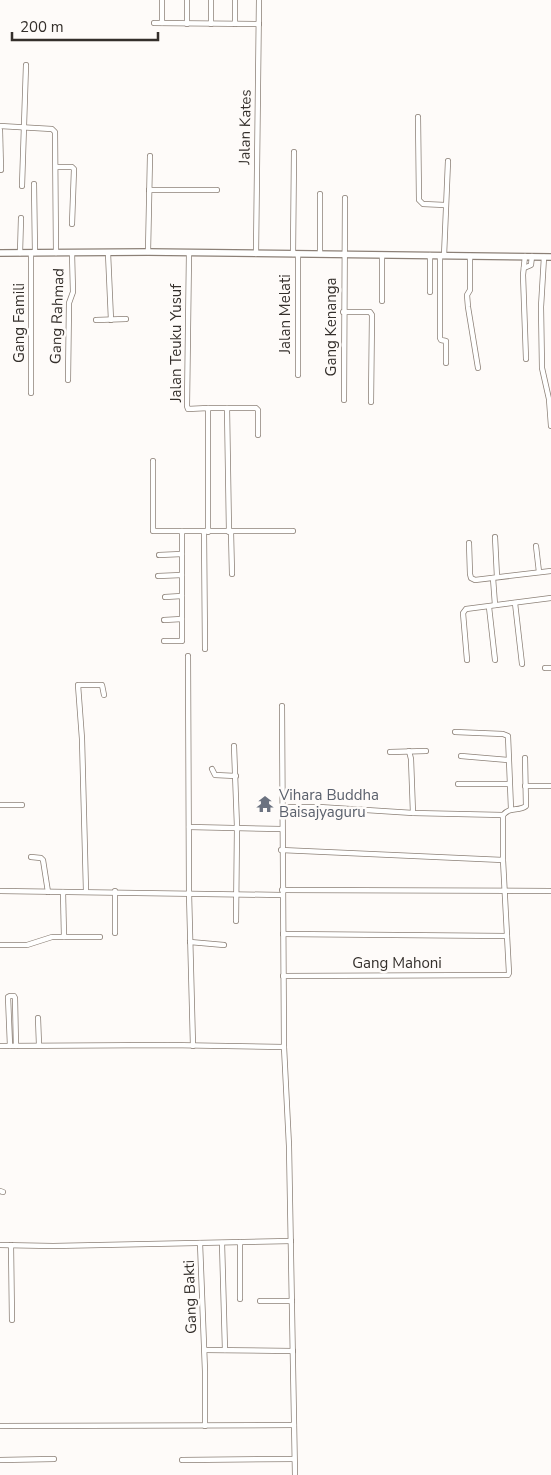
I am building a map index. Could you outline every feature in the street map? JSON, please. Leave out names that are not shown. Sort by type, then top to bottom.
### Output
[{"type":"main road","points":[[0,253],[148,252],[551,257]]},
{"type":"street","points":[[162,0],[162,24]]},
{"type":"street","points":[[187,0],[187,24]]},
{"type":"street","points":[[211,0],[211,24]]},
{"type":"street","points":[[235,0],[235,24]]},
{"type":"street","name":"Jalan Kates","points":[[256,254],[259,0]]},
{"type":"street","points":[[154,23],[259,24]]},
{"type":"street","points":[[22,186],[26,65]]},
{"type":"street","points":[[418,117],[419,200],[423,204],[445,205]]},
{"type":"street","points":[[0,126],[54,130],[56,253]]},
{"type":"street","points":[[0,130],[1,170]]},
{"type":"street","name":"Jalan Melati","points":[[294,152],[298,375]]},
{"type":"street","points":[[148,252],[150,156]]},
{"type":"street","points":[[446,363],[446,341],[440,338],[442,256],[448,161]]},
{"type":"street","points":[[56,168],[72,167],[74,169],[72,224]]},
{"type":"street","name":"Gang Famili","points":[[31,392],[34,184]]},
{"type":"street","points":[[149,190],[217,190]]},
{"type":"street","points":[[320,194],[320,254]]},
{"type":"street","name":"Gang Kenanga","points":[[344,400],[345,198]]},
{"type":"street","points":[[20,253],[21,218]]},
{"type":"street","name":"Gang Rahmad","points":[[68,380],[68,307],[73,292],[72,253]]},
{"type":"street","points":[[108,253],[111,320]]},
{"type":"street","name":"Jalan Teuku Yusuf","points":[[189,253],[187,406],[188,409],[208,408]]},
{"type":"street","points":[[382,255],[382,301]]},
{"type":"street","points":[[430,255],[430,292]]},
{"type":"street","points":[[470,256],[470,291],[467,295],[478,368]]},
{"type":"street","points":[[526,359],[524,268],[529,256]]},
{"type":"street","points":[[544,256],[541,307],[542,368],[549,399],[551,426]]},
{"type":"street","points":[[343,312],[370,312],[372,315],[371,402]]},
{"type":"street","points":[[96,320],[126,319]]},
{"type":"street","points":[[206,649],[208,408],[257,409],[258,435]]},
{"type":"street","points":[[227,408],[232,574]]},
{"type":"street","points":[[152,461],[153,531],[293,531]]},
{"type":"street","points":[[164,642],[182,641],[182,532]]},
{"type":"street","points":[[495,537],[495,605]]},
{"type":"street","points":[[469,543],[470,574],[471,578],[475,580],[551,571]]},
{"type":"street","points":[[536,546],[539,572]]},
{"type":"street","points":[[159,555],[182,554]]},
{"type":"street","points":[[158,576],[182,575]]},
{"type":"street","points":[[165,597],[182,596]]},
{"type":"street","points":[[467,660],[464,610],[551,598]]},
{"type":"street","points":[[515,603],[522,664]]},
{"type":"street","points":[[489,607],[495,660]]},
{"type":"street","points":[[164,620],[182,619]]},
{"type":"street","points":[[188,656],[189,893],[193,1046]]},
{"type":"street","points":[[545,668],[551,668]]},
{"type":"street","points":[[86,891],[82,739],[78,685],[102,685],[104,695]]},
{"type":"street","points":[[282,706],[281,850],[284,1047],[289,1146],[295,1475]]},
{"type":"street","points":[[455,732],[506,735],[508,738],[511,809]]},
{"type":"street","points":[[234,746],[237,828],[236,921]]},
{"type":"street","points":[[409,751],[413,813]]},
{"type":"street","points":[[390,752],[426,751]]},
{"type":"street","points":[[461,756],[508,760]]},
{"type":"street","points":[[282,807],[503,815],[511,809],[524,808],[526,806],[524,758]]},
{"type":"street","points":[[212,769],[216,775],[236,776]]},
{"type":"street","points":[[458,784],[509,784]]},
{"type":"street","points":[[525,786],[551,786]]},
{"type":"street","points":[[0,804],[22,805]]},
{"type":"street","points":[[283,934],[507,936],[503,815]]},
{"type":"street","points":[[189,827],[281,829]]},
{"type":"street","points":[[281,850],[503,860]]},
{"type":"street","points":[[31,857],[43,860],[48,892]]},
{"type":"street","points":[[0,891],[189,893],[551,891]]},
{"type":"street","points":[[115,891],[115,933]]},
{"type":"street","points":[[63,892],[64,936]]},
{"type":"street","points":[[0,945],[27,945],[44,939],[64,936],[100,937]]},
{"type":"street","name":"Gang Mahoni","points":[[284,976],[505,976],[509,973],[507,936]]},
{"type":"street","points":[[190,942],[224,945]]},
{"type":"street","points":[[10,1046],[8,997],[14,996],[16,1046]]},
{"type":"street","points":[[38,1018],[39,1045]]},
{"type":"street","points":[[0,1046],[284,1047]]},
{"type":"street","points":[[0,1245],[291,1241]]},
{"type":"street","points":[[240,1242],[240,1299]]},
{"type":"street","name":"Gang Bakti","points":[[200,1243],[205,1350],[205,1426]]},
{"type":"street","points":[[222,1243],[225,1350]]},
{"type":"street","points":[[11,1245],[12,1320]]},
{"type":"street","points":[[260,1301],[292,1301]]},
{"type":"street","points":[[205,1350],[293,1351]]},
{"type":"street","points":[[0,1426],[294,1424]]},
{"type":"street","points":[[0,1460],[54,1459]]},
{"type":"street","points":[[182,1460],[294,1459]]},
{"type":"place","name":"Vihara Buddha Baisajyaguru","points":[[265,804]]}]
